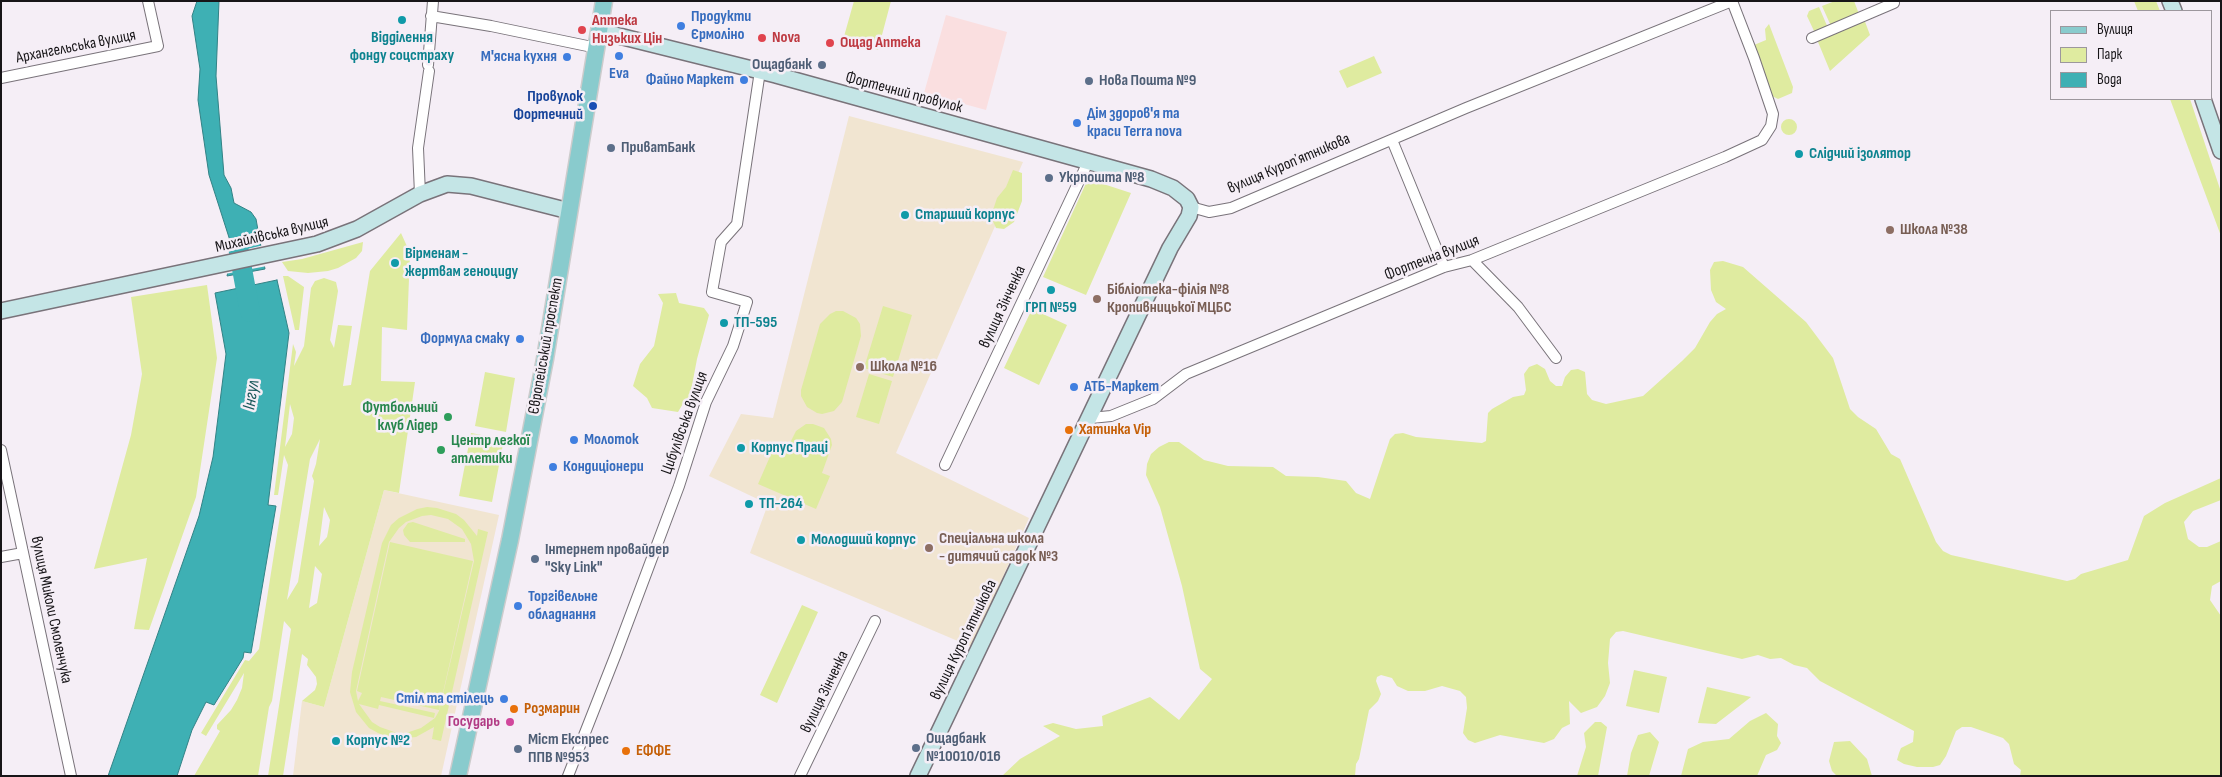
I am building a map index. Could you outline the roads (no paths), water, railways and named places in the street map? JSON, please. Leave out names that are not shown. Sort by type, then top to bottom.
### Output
[{"type":"main road","name":"Європейський проспект","points":[[458,776],[510,540],[545,358],[604,1]]},
{"type":"street","name":"Архангельська вулиця","points":[[1,78],[158,46],[148,1]]},
{"type":"street","points":[[420,194],[418,148],[428,68],[433,1]]},
{"type":"street","name":"Фортечна вулиця","points":[[1090,418],[1111,416],[1153,399],[1186,374],[1444,267],[1472,260],[1754,144],[1767,134],[1773,114],[1732,1]]},
{"type":"street","name":"вулиця Куропʼятникова","points":[[918,776],[1165,257],[1189,216],[1191,207],[1209,212],[1230,208],[1732,1]]},
{"type":"street","points":[[1812,38],[1894,3],[1893,1]]},
{"type":"street","points":[[431,16],[597,48]]},
{"type":"street","name":"Фортечний провулок","points":[[599,31],[760,71],[1151,179],[1173,188],[1187,200],[1191,207]]},
{"type":"street","name":"Цибулівська вулиця","points":[[568,776],[676,495],[706,402],[733,346],[747,302],[712,292],[721,242],[738,224],[760,71]]},
{"type":"street","points":[[2203,100],[2221,151]]},
{"type":"street","points":[[1392,140],[1444,267]]},
{"type":"street","name":"вулиця Зінченка","points":[[945,465],[1088,162]]},
{"type":"street","name":"Михайлівська вулиця","points":[[1,310],[279,253],[338,238],[420,194],[454,183],[569,211]]},
{"type":"street","points":[[1472,260],[1518,307],[1556,358]]},
{"type":"street","name":"вулиця Миколи Смоленчука","points":[[1,450],[71,776]]},
{"type":"street","points":[[1,557],[23,553]]},
{"type":"street","name":"вулиця Зінченка","points":[[800,776],[875,621]]},
{"type":"water","points":[[197,1],[219,1],[216,76],[224,175],[231,188],[234,203],[251,212],[256,219],[265,269],[227,276],[233,250],[209,175],[198,100],[200,69],[192,16]]},
{"type":"water","points":[[277,280],[289,333],[268,505],[276,506],[251,653],[244,652],[243,658],[214,705],[206,702],[192,730],[177,776],[108,776],[199,516],[213,457],[226,354],[215,293]]},
{"type":"waterway","name":"Інгул","points":[[238,247],[250,312]]},
{"type":"place","name":"Відділення фонду соцстраху","points":[[402,20]]},
{"type":"place","name":"Продукти Єрмоліно","points":[[681,26]]},
{"type":"place","name":"Аптека Низьких Цін","points":[[582,30]]},
{"type":"place","name":"Nova","points":[[762,38]]},
{"type":"place","name":"Ощад Аптека","points":[[830,43]]},
{"type":"place","name":"Eva","points":[[619,56]]},
{"type":"place","name":"М'ясна кухня","points":[[567,57]]},
{"type":"place","name":"Ощадбанк","points":[[822,65]]},
{"type":"place","name":"Файно Маркет","points":[[744,80]]},
{"type":"place","name":"Нова Пошта №9","points":[[1089,81]]},
{"type":"place","name":"Провулок Фортечний","points":[[593,106]]},
{"type":"place","name":"Дім здоров'я та краси Terra nova","points":[[1077,123]]},
{"type":"place","name":"ПриватБанк","points":[[611,148]]},
{"type":"place","name":"Слідчий ізолятор","points":[[1799,154]]},
{"type":"place","name":"Укрпошта №8","points":[[1049,178]]},
{"type":"place","name":"Старший корпус","points":[[905,215]]},
{"type":"place","name":"Школа №38","points":[[1890,230]]},
{"type":"place","name":"Вірменам - жертвам геноциду","points":[[395,263]]},
{"type":"place","name":"ГРП №59","points":[[1051,290]]},
{"type":"place","name":"Бібліотека-філія №8 Кропивницької МЦБС","points":[[1097,299]]},
{"type":"place","name":"ТП-595","points":[[724,323]]},
{"type":"place","name":"Формула смаку","points":[[520,339]]},
{"type":"place","name":"Школа №16","points":[[860,367]]},
{"type":"place","name":"АТБ-Маркет","points":[[1074,387]]},
{"type":"place","name":"Футбольний клуб Лідер","points":[[448,417]]},
{"type":"place","name":"Хатинка Vip","points":[[1069,430]]},
{"type":"place","name":"Молоток","points":[[574,440]]},
{"type":"place","name":"Корпус Праці","points":[[741,448]]},
{"type":"place","name":"Центр легкої атлетики","points":[[441,450]]},
{"type":"place","name":"Кондиціонери","points":[[553,467]]},
{"type":"place","name":"ТП-264","points":[[749,504]]},
{"type":"place","name":"Молодший корпус","points":[[801,540]]},
{"type":"place","name":"Спеціальна школа - дитячий садок №3","points":[[929,548]]},
{"type":"place","name":"Інтернет провайдер \"Sky Link\"","points":[[535,559]]},
{"type":"place","name":"Торгівельне обладнання","points":[[518,606]]},
{"type":"place","name":"Стіл та стілець","points":[[504,699]]},
{"type":"place","name":"Розмарин","points":[[514,709]]},
{"type":"place","name":"Государь","points":[[510,722]]},
{"type":"place","name":"Корпус №2","points":[[336,741]]},
{"type":"place","name":"Ощадбанк №10010/016","points":[[916,748]]},
{"type":"place","name":"Міст Експрес ППВ №953","points":[[518,749]]},
{"type":"place","name":"ЕФФЕ","points":[[626,751]]}]
